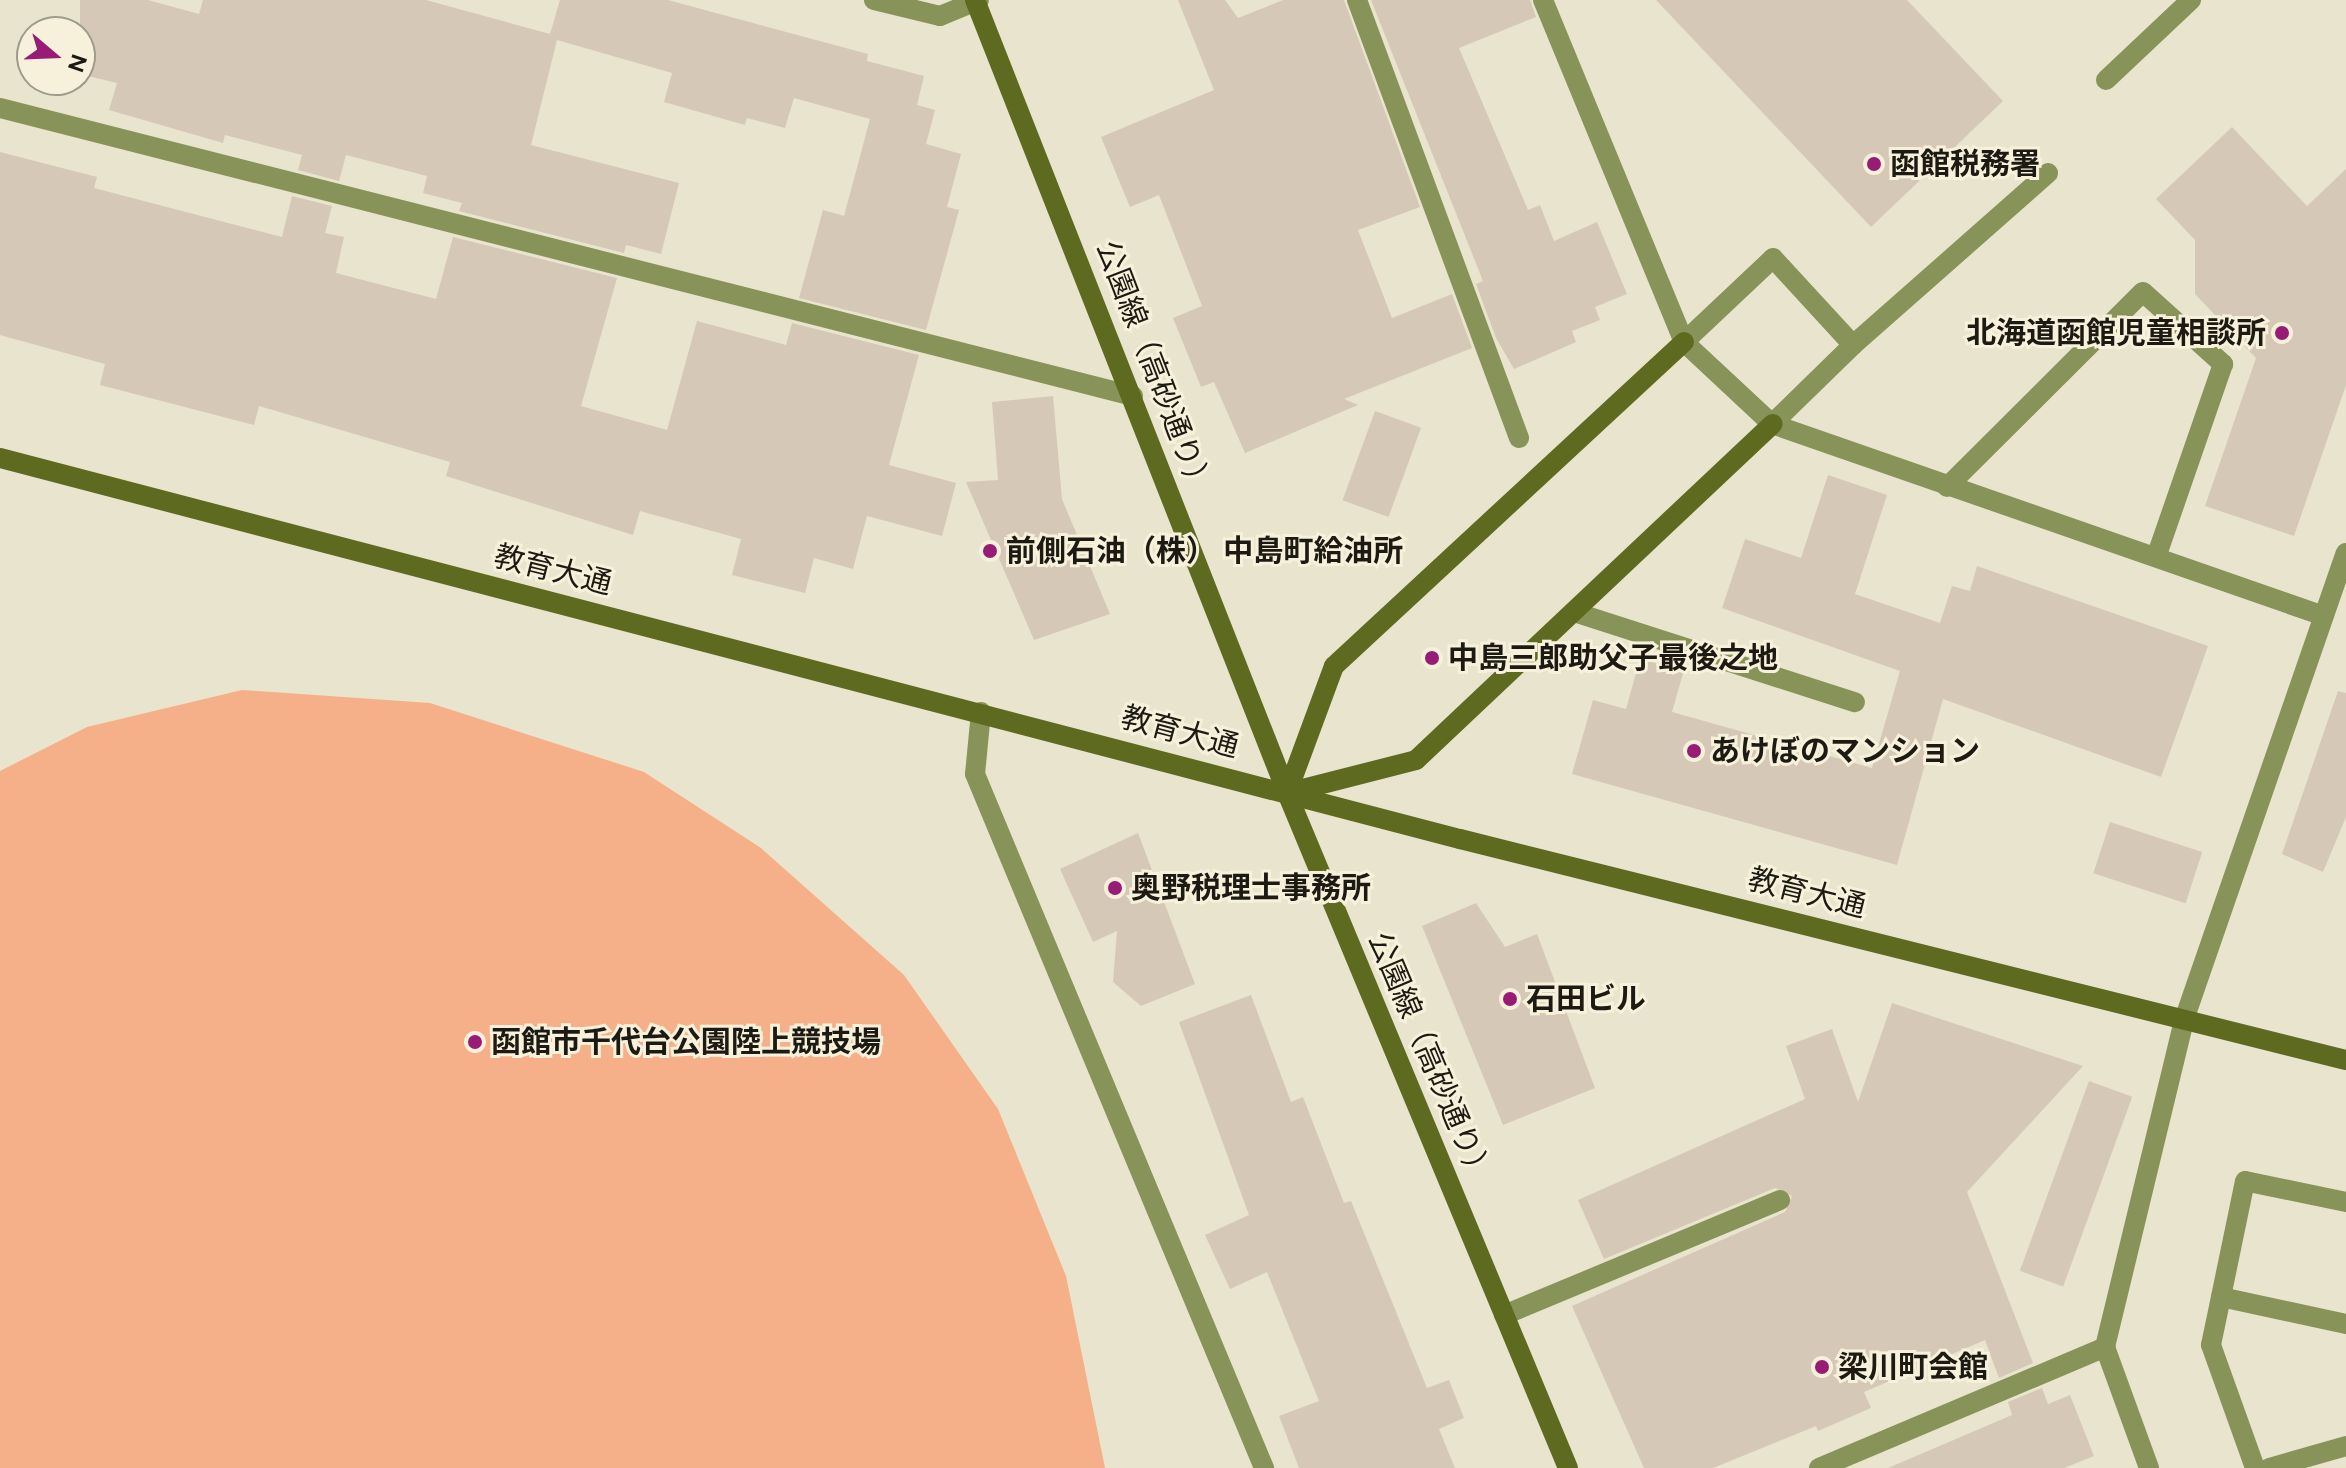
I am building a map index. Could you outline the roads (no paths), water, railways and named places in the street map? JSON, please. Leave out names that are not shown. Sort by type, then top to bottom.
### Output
[{"type":"street","points":[[874,0],[940,16],[977,0]]},
{"type":"street","name":"公園線（高砂通り）","points":[[977,0],[1287,793],[1568,1468]]},
{"type":"street","points":[[1357,0],[1519,438]]},
{"type":"street","points":[[1543,0],[1684,342],[1772,424],[2324,616]]},
{"type":"street","points":[[2106,80],[2191,0]]},
{"type":"street","points":[[0,108],[1133,396]]},
{"type":"street","points":[[1287,793],[1416,760],[1853,345],[2048,173]]},
{"type":"street","points":[[1287,793],[1334,666],[1773,258],[1853,345]]},
{"type":"street","points":[[1947,487],[2143,292],[2223,364],[2156,557]]},
{"type":"street","name":"教育大通","points":[[0,458],[1287,793],[2346,1060]]},
{"type":"street","points":[[2149,1468],[2105,1347],[2185,1017],[2346,553]]},
{"type":"street","points":[[1574,612],[1855,702]]},
{"type":"street","points":[[981,712],[975,774],[1264,1468]]},
{"type":"street","points":[[2255,1468],[2211,1345],[2245,1181],[2346,1202]]},
{"type":"street","points":[[1504,1315],[1780,1200]]},
{"type":"street","points":[[2221,1297],[2346,1324]]},
{"type":"street","points":[[1819,1468],[2105,1347]]},
{"type":"street","points":[[2269,1468],[2346,1446]]},
{"type":"place","name":"函館税務署","points":[[1874,164]]},
{"type":"place","name":"北海道函館児童相談所","points":[[2282,333]]},
{"type":"place","name":"前側石油（株） 中島町給油所","points":[[990,551]]},
{"type":"place","name":"中島三郎助父子最後之地","points":[[1432,658]]},
{"type":"place","name":"あけぼのマンション","points":[[1694,751]]},
{"type":"place","name":"奥野税理士事務所","points":[[1115,888]]},
{"type":"place","name":"石田ビル","points":[[1510,999]]},
{"type":"place","name":"函館市千代台公園陸上競技場","points":[[475,1042]]},
{"type":"place","name":"梁川町会館","points":[[1822,1367]]}]
